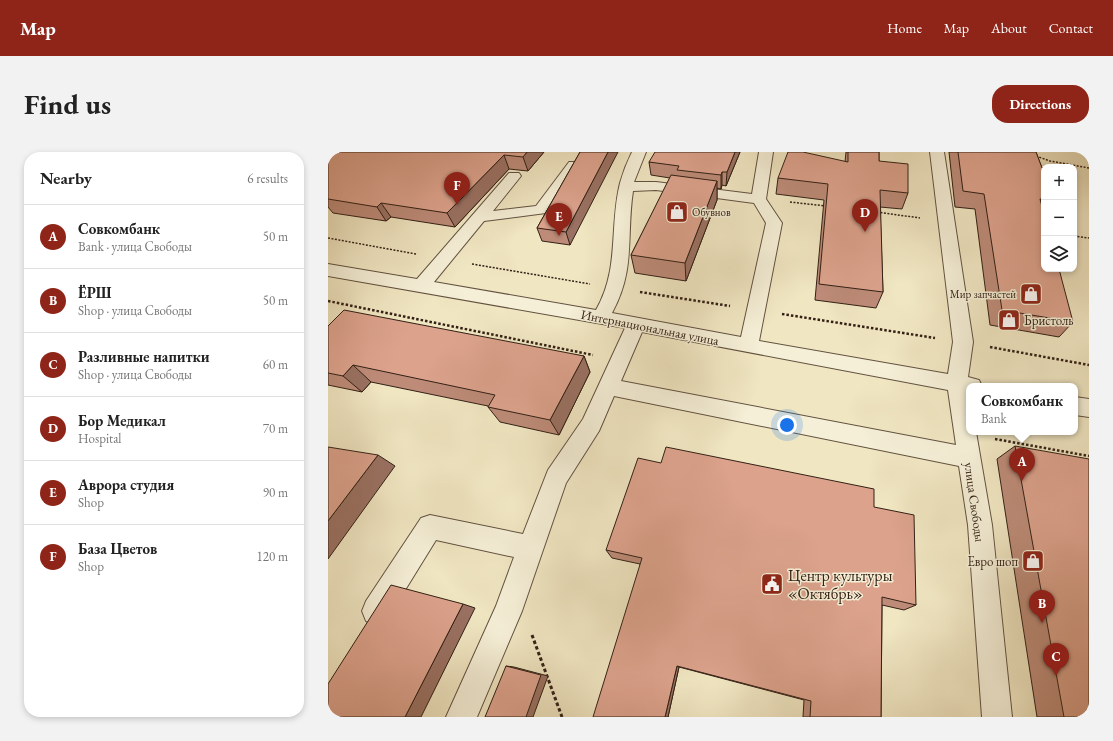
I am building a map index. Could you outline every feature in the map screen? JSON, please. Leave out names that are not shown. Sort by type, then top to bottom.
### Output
[{"type":"street","points":[[601,317],[616,288],[619,270],[621,219],[626,187],[639,152]]},
{"type":"street","points":[[748,346],[757,310],[774,223],[759,199],[764,157],[766,152]]},
{"type":"street","name":"улица Свободы","points":[[937,152],[963,342],[964,433],[980,525],[997,717]]},
{"type":"street","points":[[479,217],[541,210],[574,165]]},
{"type":"street","points":[[421,286],[514,176]]},
{"type":"street","points":[[626,187],[656,186],[759,199]]},
{"type":"street","name":"Интернациональная улица","points":[[328,270],[637,323],[748,346],[964,385]]},
{"type":"street","points":[[461,717],[505,618],[556,478],[591,425],[637,323]]},
{"type":"street","points":[[608,387],[969,458]]},
{"type":"street","points":[[1078,406],[1089,408]]},
{"type":"street","points":[[362,633],[430,527],[531,548]]},
{"type":"path","points":[[1030,154],[1050,161],[1089,168]]},
{"type":"path","points":[[759,199],[827,206]]},
{"type":"path","points":[[874,212],[947,222]]},
{"type":"path","points":[[1077,236],[1089,238]]},
{"type":"path","points":[[616,288],[963,342],[1089,365]]},
{"type":"path","points":[[975,435],[1089,456]]},
{"type":"path","points":[[505,618],[531,633],[562,717]]},
{"type":"building","points":[[328,152],[527,152],[523,157],[504,155],[447,213],[381,203],[377,207],[328,199]]},
{"type":"building","points":[[580,152],[608,152],[566,232],[537,228]]},
{"type":"building","points":[[655,152],[735,152],[727,172],[722,172],[721,175],[677,170],[679,166],[649,162]]},
{"type":"building","points":[[788,152],[803,152],[848,162],[848,152],[879,152],[879,161],[908,164],[908,193],[880,190],[883,292],[819,284],[828,184],[778,178]]},
{"type":"building","points":[[958,152],[1036,152],[1041,165],[1041,272],[1060,272],[1073,322],[1002,310],[984,194],[963,191]]},
{"type":"building","points":[[671,175],[717,181],[685,263],[631,255]]},
{"type":"building","points":[[344,310],[584,356],[550,420],[488,407],[495,395],[353,365],[343,376],[328,373],[328,326]]},
{"type":"building","points":[[1015,446],[1089,459],[1089,717],[1064,717]]},
{"type":"building","points":[[328,447],[378,455],[328,521]]},
{"type":"building","name":"Центр культуры «Октябрь»","points":[[666,447],[874,489],[874,507],[914,515],[916,605],[882,597],[881,717],[810,717],[811,701],[677,666],[665,717],[593,717],[642,558],[606,550],[638,458],[661,463]]},
{"type":"building","points":[[391,585],[463,604],[405,717],[328,717],[328,684]]},
{"type":"building","points":[[506,666],[541,675],[526,717],[485,717]]},
{"type":"place","name":"База Цветов","points":[[457,205]]},
{"type":"place","name":"Обувнов","points":[[677,212]]},
{"type":"place","name":"Бор Медикал","points":[[865,232]]},
{"type":"place","name":"Аврора студия","points":[[559,236]]},
{"type":"place","name":"Мир запчастей","points":[[1031,294]]},
{"type":"place","name":"Бристоль","points":[[1009,320]]},
{"type":"place","name":"Совкомбанк","points":[[1022,481]]},
{"type":"place","name":"Евро шоп","points":[[1033,561]]},
{"type":"place","name":"Центр культуры «Октябрь»","points":[[772,584]]},
{"type":"place","name":"ЁРШ","points":[[1042,623]]},
{"type":"place","name":"Разливные напитки","points":[[1056,676]]}]
